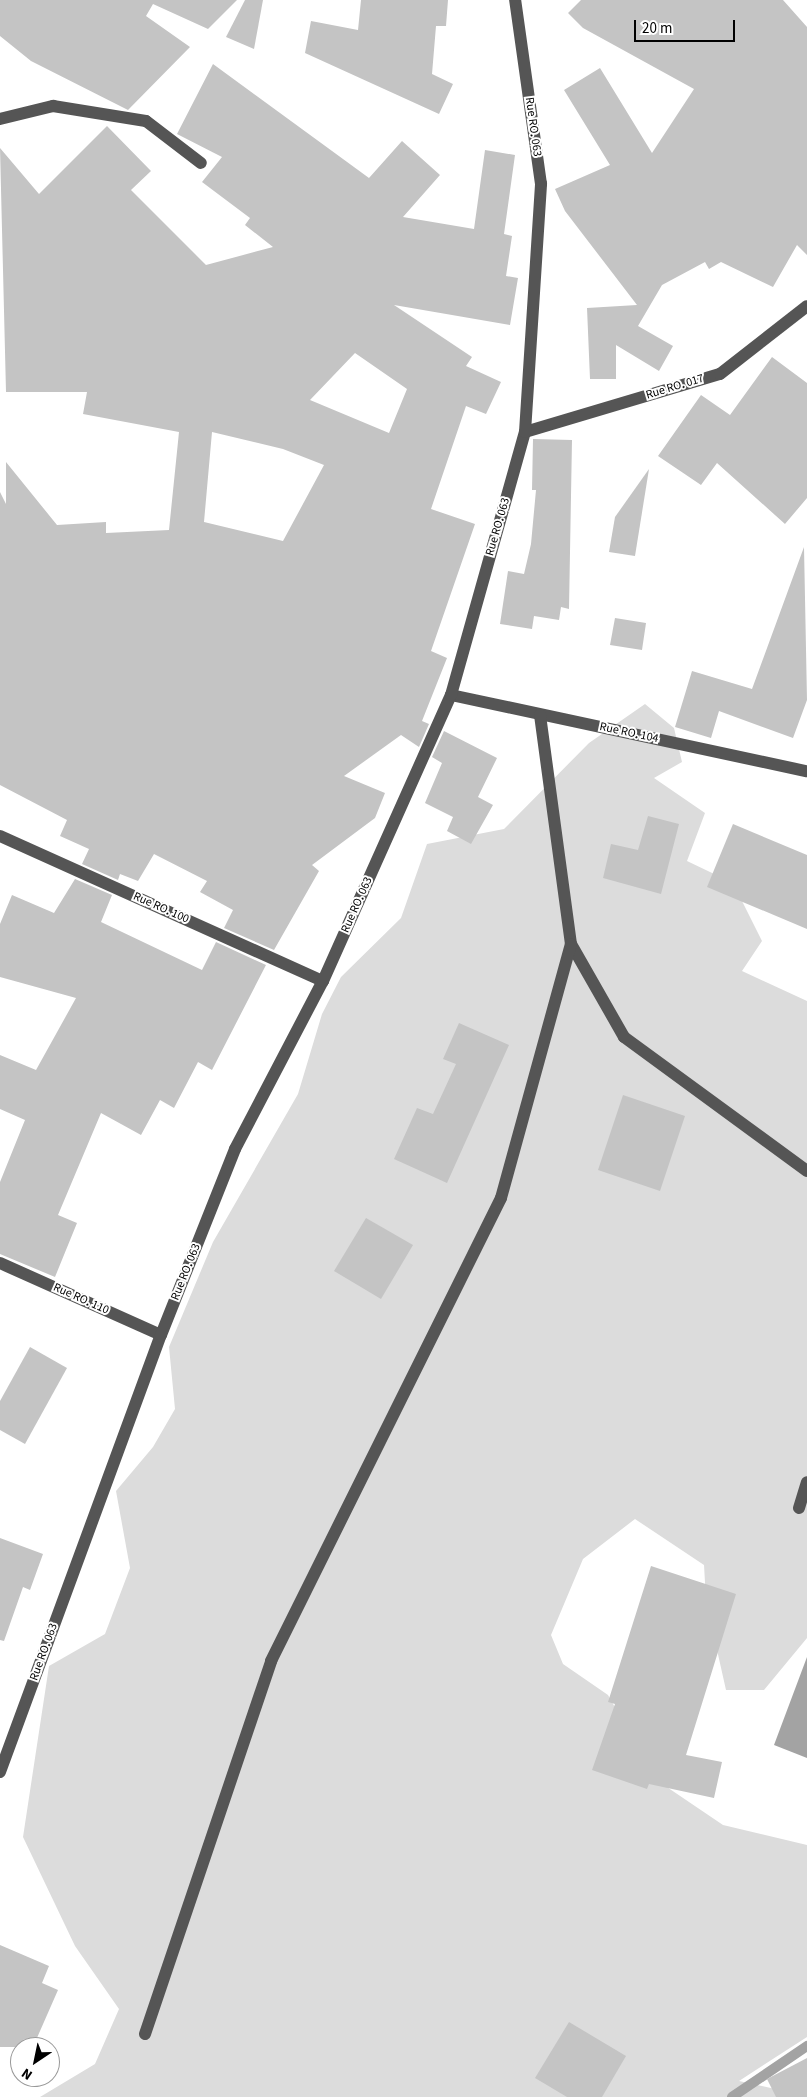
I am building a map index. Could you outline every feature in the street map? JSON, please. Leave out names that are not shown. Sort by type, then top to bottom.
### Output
[{"type":"street","name":"Rue RO. 063","points":[[0,1772],[161,1335],[235,1148],[323,981],[451,695],[525,432],[542,184],[515,0]]},
{"type":"street","points":[[0,119],[53,106],[146,121],[201,163]]},
{"type":"street","name":"Rue RO. 017","points":[[525,432],[720,374],[807,306]]},
{"type":"street","name":"Rue RO. 104","points":[[451,695],[807,771]]},
{"type":"street","points":[[540,715],[571,944],[624,1037],[807,1171]]},
{"type":"street","name":"Rue RO. 100","points":[[0,836],[323,981]]},
{"type":"street","points":[[144,2034],[271,1661],[501,1198],[571,944]]},
{"type":"street","name":"Rue RO. 110","points":[[0,1263],[161,1335]]},
{"type":"street","points":[[799,1508],[807,1482]]},
{"type":"shaded area","points":[[645,704],[674,728],[682,762],[654,778],[705,813],[687,861],[733,883],[762,941],[742,971],[807,1001],[807,1638],[764,1690],[726,1690],[706,1601],[704,1565],[635,1519],[583,1559],[551,1635],[563,1664],[608,1695],[655,1779],[723,1825],[807,1845],[807,2037],[739,2081],[784,2091],[786,2097],[40,2097],[60,2087],[60,2085],[95,2064],[119,2009],[75,1946],[23,1837],[49,1666],[105,1634],[130,1568],[116,1491],[153,1447],[175,1409],[169,1347],[213,1242],[298,1094],[322,1014],[341,977],[401,918],[427,844],[504,829],[589,743]]},
{"type":"shaded area","points":[[807,1657],[807,1758],[774,1745]]},
{"type":"building","points":[[0,0],[237,0],[208,29],[153,4],[146,16],[190,47],[128,110],[31,61],[0,36]]},
{"type":"building","points":[[245,0],[263,0],[254,49],[226,37]]},
{"type":"building","points":[[361,0],[448,0],[446,26],[436,26],[432,74],[453,84],[439,114],[305,53],[311,21],[358,30]]},
{"type":"building","points":[[581,0],[783,0],[807,27],[807,255],[797,245],[773,287],[721,262],[709,269],[705,262],[662,285],[638,326],[673,346],[659,371],[616,345],[616,379],[590,379],[587,308],[637,305],[565,211],[555,189],[610,165],[564,90],[600,68],[652,153],[694,89],[583,28],[568,13]]},
{"type":"building","points":[[213,64],[369,178],[402,141],[440,175],[403,217],[474,229],[485,150],[515,155],[504,234],[512,236],[506,276],[518,278],[510,325],[394,305],[472,357],[466,366],[501,382],[486,414],[466,406],[431,509],[475,524],[431,651],[447,658],[422,721],[429,724],[419,747],[401,735],[344,776],[385,793],[375,818],[312,865],[319,871],[274,950],[224,928],[233,910],[200,892],[207,881],[154,854],[138,881],[120,874],[118,880],[82,864],[89,849],[60,836],[67,820],[0,785],[0,492],[6,504],[6,462],[57,525],[106,522],[106,533],[169,530],[179,432],[83,414],[87,392],[6,392],[0,148],[39,194],[107,126],[151,171],[131,190],[206,265],[273,247],[245,225],[250,218],[202,182],[222,157],[177,134]],"holes":[[[355,353],[407,389],[389,433],[310,400]],[[212,432],[283,449],[324,465],[283,541],[204,522]]]},
{"type":"building","points":[[772,357],[807,383],[807,498],[785,524],[717,463],[701,485],[658,456],[701,395],[730,415]]},
{"type":"building","points":[[533,439],[572,440],[569,609],[561,607],[559,620],[534,616],[532,629],[500,624],[508,571],[524,574],[531,544],[536,490],[532,490]]},
{"type":"building","points":[[649,469],[635,556],[609,552],[615,517]]},
{"type":"building","points":[[804,547],[807,700],[793,738],[719,711],[711,738],[675,727],[692,671],[752,689]]},
{"type":"building","points":[[615,618],[646,623],[642,650],[610,645]]},
{"type":"building","points":[[444,731],[497,758],[478,797],[493,805],[471,844],[447,831],[453,817],[425,803],[442,763],[432,757]]},
{"type":"building","points":[[648,816],[679,824],[661,894],[603,878],[611,844],[638,850]]},
{"type":"building","points":[[733,824],[807,855],[807,929],[707,887]]},
{"type":"building","points":[[75,879],[112,895],[101,922],[202,970],[216,942],[266,965],[212,1070],[198,1062],[174,1108],[160,1100],[141,1135],[101,1113],[58,1215],[77,1223],[55,1277],[0,1254],[0,1182],[25,1120],[0,1109],[0,1055],[36,1070],[76,998],[0,977],[0,924],[12,895],[54,913]]},
{"type":"building","points":[[459,1023],[509,1045],[447,1183],[394,1159],[417,1108],[433,1114],[456,1064],[443,1059]]},
{"type":"building","points":[[623,1095],[685,1116],[660,1191],[598,1170]]},
{"type":"building","points":[[366,1218],[413,1245],[381,1299],[334,1271]]},
{"type":"building","points":[[30,1347],[67,1368],[25,1444],[0,1430],[0,1401]]},
{"type":"building","points":[[0,1538],[43,1554],[30,1590],[23,1587],[4,1641],[0,1640]]},
{"type":"building","points":[[651,1566],[736,1594],[686,1755],[722,1762],[714,1798],[649,1784],[647,1789],[592,1770],[615,1704],[608,1702]]},
{"type":"building","points":[[0,1945],[49,1966],[42,1983],[58,1990],[37,2037],[10,2037],[10,2047],[0,2047]]},
{"type":"building","points":[[569,2022],[626,2056],[602,2097],[567,2097],[535,2078]]},
{"type":"building","points":[[807,2058],[807,2097],[776,2097],[767,2079]]},
{"type":"waterway","points":[[732,2097],[807,2046]]}]
